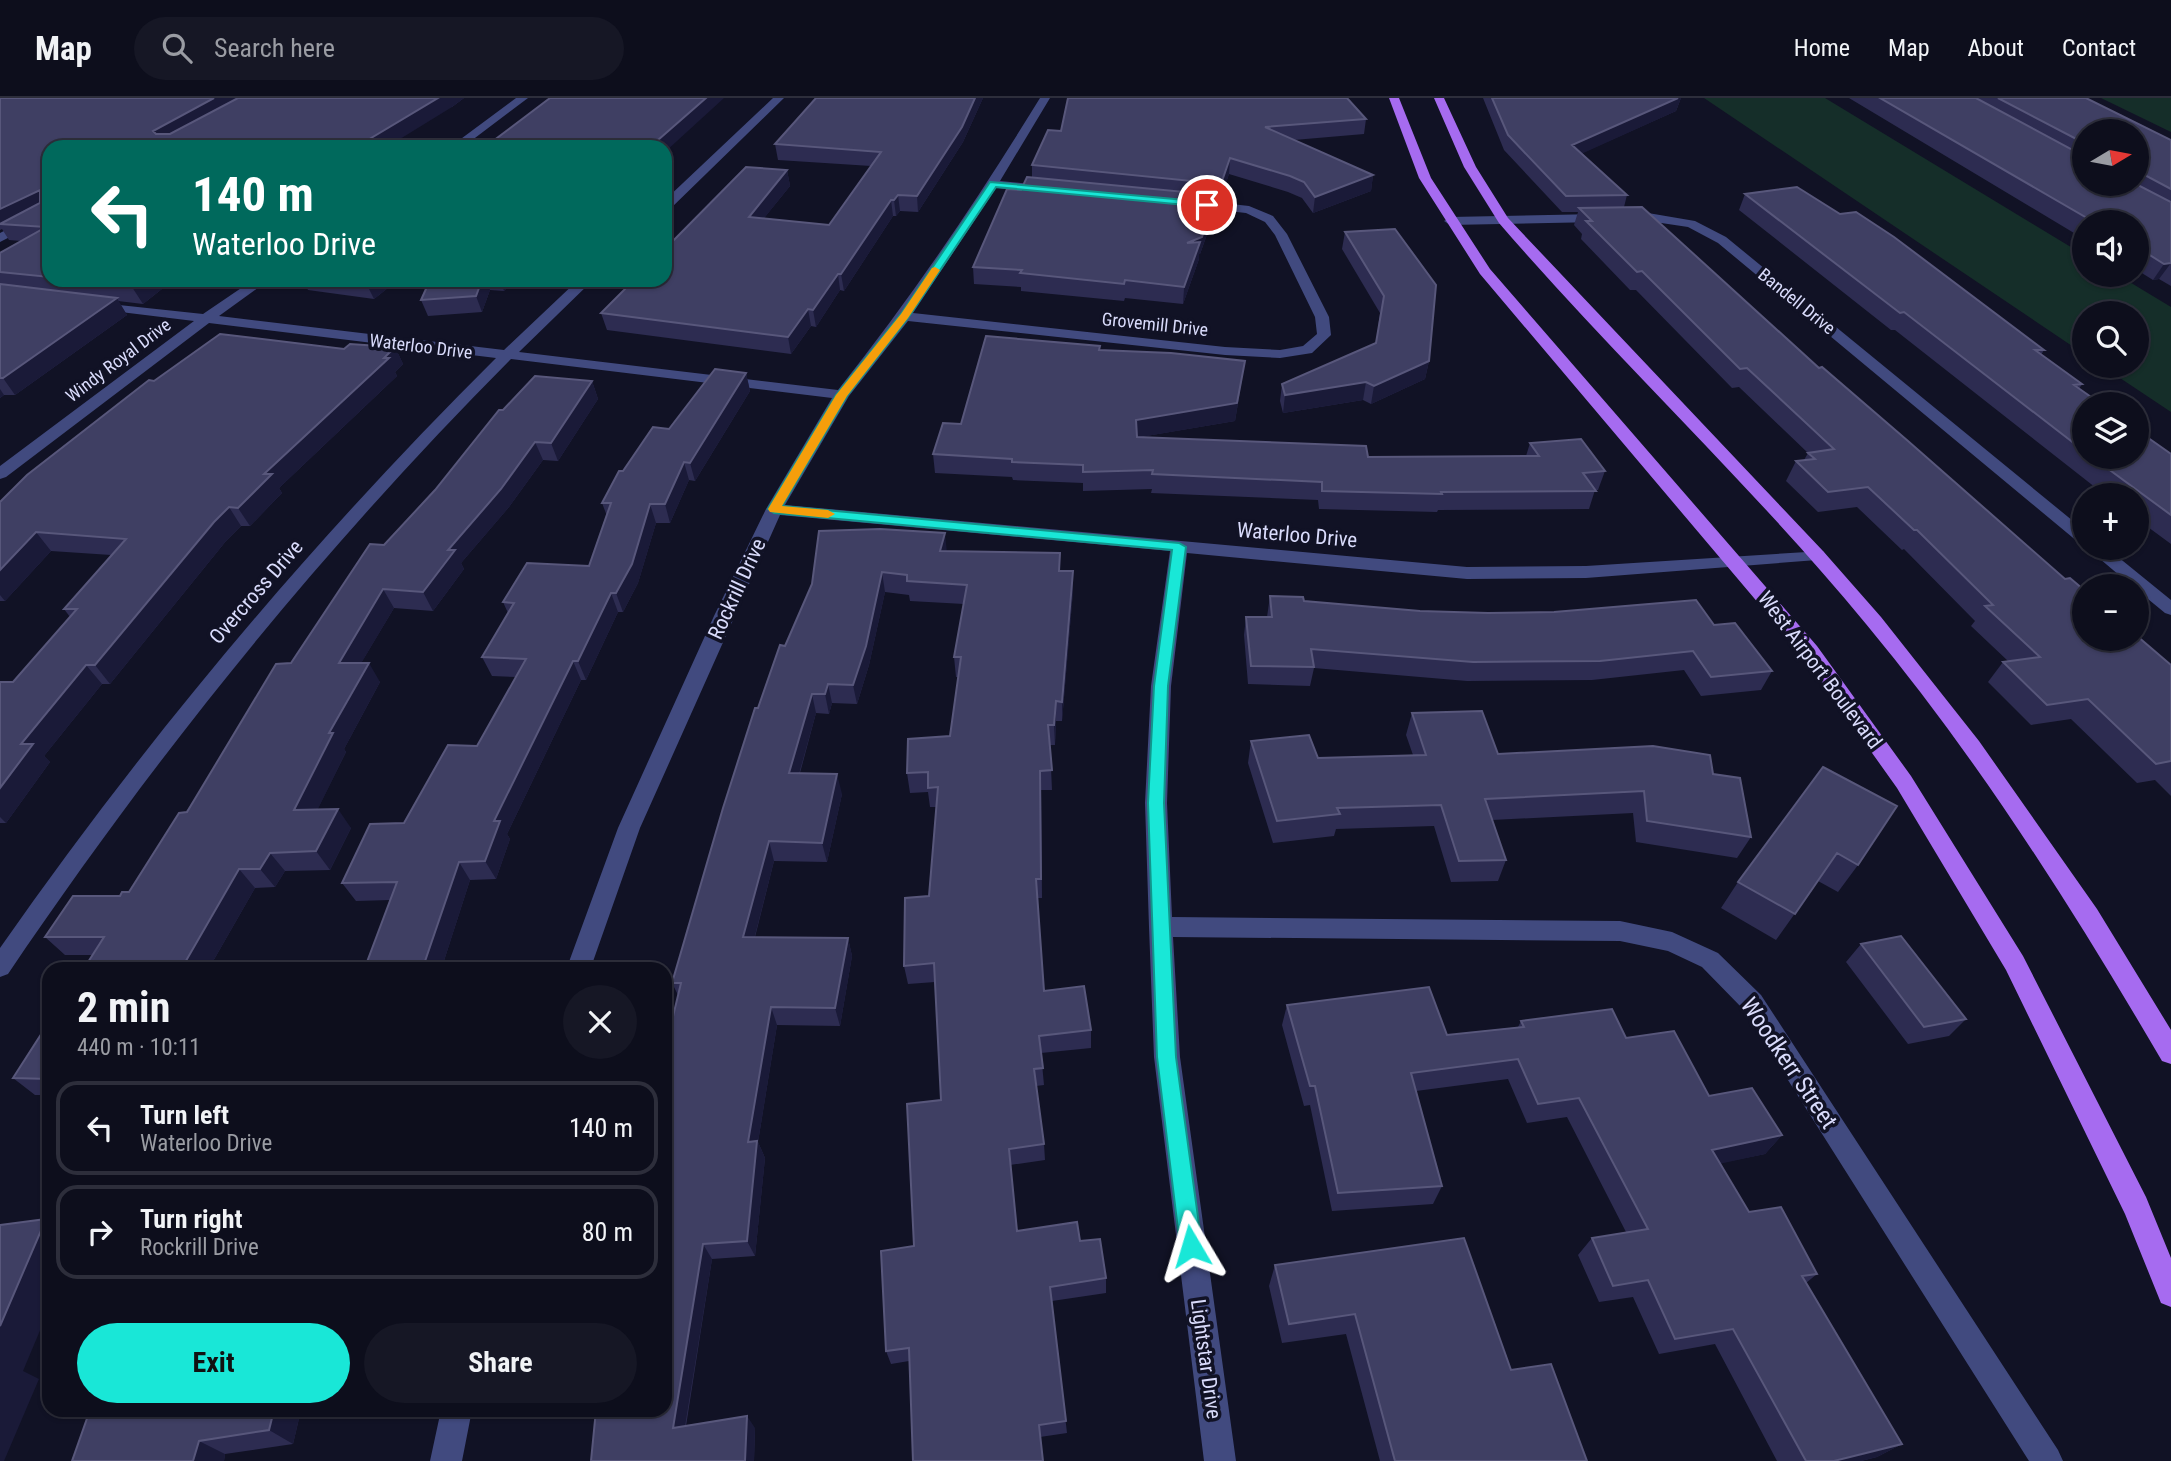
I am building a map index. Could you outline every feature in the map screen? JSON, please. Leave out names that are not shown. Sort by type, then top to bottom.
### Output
[{"type":"main road","name":"West Airport Boulevard","points":[[1394,98],[1425,178],[1450,221],[1485,271],[1810,651],[1904,782],[2015,962],[2136,1207],[2171,1293]]},
{"type":"main road","points":[[1439,98],[1470,167],[1503,220],[1544,267],[1817,555],[1874,621],[1972,746],[2089,916],[2171,1053]]},
{"type":"street","points":[[466,140],[523,98]]},
{"type":"street","points":[[672,200],[779,98]]},
{"type":"street","name":"Rockrill Drive","points":[[581,962],[629,828],[723,616],[774,509],[842,395],[904,316],[993,184],[1045,98]]},
{"type":"street","points":[[993,184],[1060,191]]},
{"type":"street","name":"Grovemill Drive","points":[[904,316],[1225,351],[1280,354],[1307,349],[1324,335],[1322,317],[1281,234],[1269,219],[1249,210],[1180,202]]},
{"type":"street","points":[[0,238],[42,216]]},
{"type":"street","name":"Bandell Drive","points":[[1450,221],[1647,217],[1690,225],[1722,240],[2072,528]]},
{"type":"street","name":"Windy Royal Drive","points":[[0,474],[205,319],[252,287]]},
{"type":"street","name":"Overcross Drive","points":[[0,967],[48,894],[230,655],[394,471],[503,356],[578,287]]},
{"type":"street","name":"Waterloo Drive","points":[[82,304],[842,395]]},
{"type":"street","name":"Waterloo Drive","points":[[774,509],[1466,573],[1513,575],[1817,555]]},
{"type":"street","name":"Lightstar Drive","points":[[1179,547],[1160,699],[1156,803],[1161,928],[1167,1057],[1220,1461]]},
{"type":"street","points":[[2111,560],[2171,610]]},
{"type":"street","name":"Woodkerr Street","points":[[1161,928],[1620,931],[1672,942],[1710,960],[1752,1002],[2047,1461]]},
{"type":"street","points":[[446,1461],[455,1417]]},
{"type":"green space","points":[[1704,98],[1825,98],[2072,248],[2072,287],[2138,287],[2171,307],[2171,412],[2149,397],[2149,392],[2141,392],[2120,378],[2149,378],[2149,301],[2072,301],[2072,346]]},
{"type":"green space","points":[[2101,98],[2171,98],[2171,132]]},
{"type":"building","points":[[0,98],[214,98],[153,131],[156,134],[170,134],[238,98],[438,98],[368,140],[42,140],[42,227],[0,224],[40,203],[40,190],[0,209]]},
{"type":"building","points":[[550,98],[706,98],[658,140],[494,140]]},
{"type":"building","points":[[816,98],[975,98],[962,127],[917,196],[898,195],[891,200],[841,274],[838,274],[813,310],[808,309],[788,337],[601,313],[627,287],[672,287],[672,242],[746,167],[787,170],[749,217],[829,225],[881,152],[775,144]]},
{"type":"building","points":[[1068,98],[1347,98],[1366,119],[1265,127],[1373,175],[1315,197],[1304,182],[1230,158],[1221,184],[1032,165],[1048,130],[1061,131]]},
{"type":"building","points":[[1492,98],[1678,98],[1572,145],[1627,195],[1566,196],[1508,135]]},
{"type":"building","points":[[1880,98],[1976,98],[2072,150],[2072,196],[2149,196],[2149,191],[2171,202],[2171,263],[2164,264],[2149,255],[2149,210],[2073,210]]},
{"type":"building","points":[[1998,98],[2086,98],[2128,119],[2072,119],[2072,137]]},
{"type":"building","points":[[2149,129],[2171,140],[2171,189],[2149,177]]},
{"type":"building","points":[[1027,177],[1217,195],[1202,237],[1187,243],[1200,242],[1184,287],[1125,280],[1124,284],[1020,273],[1022,270],[973,267],[1007,189],[1021,190]]},
{"type":"building","points":[[1797,187],[1840,214],[1856,212],[1894,237],[2044,350],[2035,350],[2082,384],[2074,385],[2084,392],[2072,392],[2072,442],[1904,312],[1900,313],[1745,194]]},
{"type":"building","points":[[1642,207],[1819,368],[1822,367],[2065,579],[2072,580],[2072,651],[2149,651],[2149,646],[2171,665],[2171,761],[2156,764],[2088,699],[2047,705],[2003,662],[2040,657],[1985,606],[1993,605],[1917,530],[1868,487],[1828,492],[1796,461],[1815,459],[1808,453],[1834,449],[1747,368],[1740,369],[1642,271],[1637,272],[1586,221],[1592,221],[1579,208]]},
{"type":"building","points":[[42,229],[42,276],[0,272],[0,253]]},
{"type":"building","points":[[1395,229],[1436,285],[1429,361],[1374,386],[1366,382],[1285,395],[1282,384],[1376,343],[1384,296],[1345,232]]},
{"type":"building","points":[[0,284],[117,298],[0,378]]},
{"type":"building","points":[[427,287],[479,287],[476,296],[421,300]]},
{"type":"building","points":[[220,334],[344,349],[350,344],[395,347],[384,358],[389,358],[264,474],[272,474],[238,508],[229,507],[214,522],[95,665],[86,665],[21,744],[33,744],[0,788],[0,682],[13,682],[77,609],[64,609],[126,539],[36,532],[0,570],[0,502],[27,475],[149,380],[154,381]]},
{"type":"building","points":[[986,336],[1100,346],[1099,350],[1171,353],[1245,361],[1237,403],[1136,420],[1137,437],[1366,446],[1368,457],[1539,456],[1530,443],[1581,439],[1605,471],[1583,473],[1596,491],[1441,492],[1442,494],[1322,491],[1322,482],[1152,474],[1153,470],[1083,472],[1083,465],[1012,462],[1012,459],[933,454],[943,423],[961,424]]},
{"type":"building","points":[[715,369],[746,373],[690,463],[684,462],[665,504],[650,504],[632,564],[616,593],[611,593],[578,661],[573,661],[494,821],[500,821],[485,861],[459,862],[425,962],[367,962],[397,882],[342,883],[370,824],[404,823],[448,745],[477,746],[526,659],[482,657],[514,603],[503,602],[527,563],[589,566],[611,503],[602,503],[619,471],[623,471],[653,427],[669,429]]},
{"type":"building","points":[[535,376],[592,381],[551,443],[535,442],[501,489],[448,550],[455,550],[423,592],[383,589],[339,663],[369,663],[329,733],[333,733],[294,810],[338,809],[316,851],[270,853],[260,869],[239,869],[185,962],[88,962],[104,937],[45,937],[73,896],[120,896],[122,892],[129,892],[179,813],[187,812],[276,664],[291,663],[370,544],[384,545],[435,490],[499,410],[503,410]]},
{"type":"building","points":[[2149,438],[2171,454],[2171,515],[2149,499],[2149,483],[2127,483],[2108,469],[2149,469]]},
{"type":"building","points":[[880,529],[945,533],[940,551],[1060,553],[1059,571],[1073,571],[1062,702],[1056,701],[1054,725],[1048,725],[1052,770],[1040,771],[1041,879],[1036,879],[1044,991],[1084,986],[1091,1030],[1039,1036],[1043,1068],[1034,1069],[1044,1144],[1009,1149],[1017,1231],[1077,1222],[1080,1241],[1100,1239],[1106,1278],[1050,1287],[1066,1421],[1039,1425],[1043,1461],[913,1461],[909,1348],[886,1351],[881,1251],[914,1246],[907,1104],[941,1100],[934,963],[904,966],[905,898],[929,896],[938,787],[928,788],[928,772],[907,773],[908,739],[950,736],[961,657],[954,657],[967,585],[907,581],[907,575],[882,572],[866,646],[853,685],[828,684],[825,694],[812,694],[789,773],[837,774],[822,843],[769,841],[743,937],[848,938],[835,1008],[771,1007],[748,1142],[757,1141],[747,1241],[703,1244],[673,1428],[747,1416],[745,1461],[591,1461],[595,1417],[672,1417],[672,1021],[681,983],[672,983],[755,708],[758,708],[780,645],[785,646],[812,584],[819,531]]},
{"type":"building","points":[[1270,596],[1303,597],[1304,601],[1420,611],[1488,613],[1554,612],[1696,600],[1714,625],[1735,623],[1772,671],[1711,677],[1693,651],[1600,661],[1473,662],[1311,649],[1314,667],[1251,666],[1246,617],[1272,617]]},
{"type":"building","points":[[1482,711],[1498,754],[1653,746],[1710,755],[1713,774],[1740,778],[1751,837],[1647,821],[1644,791],[1485,799],[1506,860],[1459,861],[1441,805],[1337,808],[1340,814],[1277,821],[1251,741],[1309,735],[1318,758],[1426,755],[1412,713]]},
{"type":"building","points":[[1823,767],[1897,806],[1858,865],[1837,853],[1795,914],[1738,882]]},
{"type":"building","points":[[1901,936],[1966,1019],[1924,1027],[1861,944]]},
{"type":"building","points":[[1429,987],[1447,1035],[1524,1027],[1521,1021],[1612,1009],[1626,1038],[1674,1031],[1709,1096],[1752,1088],[1782,1135],[1712,1150],[1749,1212],[1781,1207],[1817,1274],[1802,1276],[1902,1444],[1834,1461],[1806,1461],[1733,1329],[1675,1339],[1648,1280],[1613,1286],[1592,1238],[1648,1229],[1579,1098],[1538,1104],[1518,1059],[1411,1073],[1442,1186],[1338,1193],[1315,1086],[1310,1086],[1287,1005]]},
{"type":"building","points":[[42,1033],[42,1079],[13,1078]]},
{"type":"building","points":[[42,1220],[42,1228],[0,1326],[0,1225]]},
{"type":"building","points":[[1464,1238],[1511,1370],[1551,1364],[1587,1461],[1395,1461],[1355,1314],[1289,1324],[1275,1265]]},
{"type":"building","points":[[88,1417],[272,1417],[269,1430],[199,1441],[193,1461],[72,1461]]},
{"type":"slow traffic","points":[[828,514],[774,509],[842,395],[904,316],[935,270]]},
{"type":"route","points":[[1191,1246],[1167,1057],[1156,803],[1161,686],[1179,547],[774,509],[842,395],[904,316],[993,184],[1207,205]]}]
